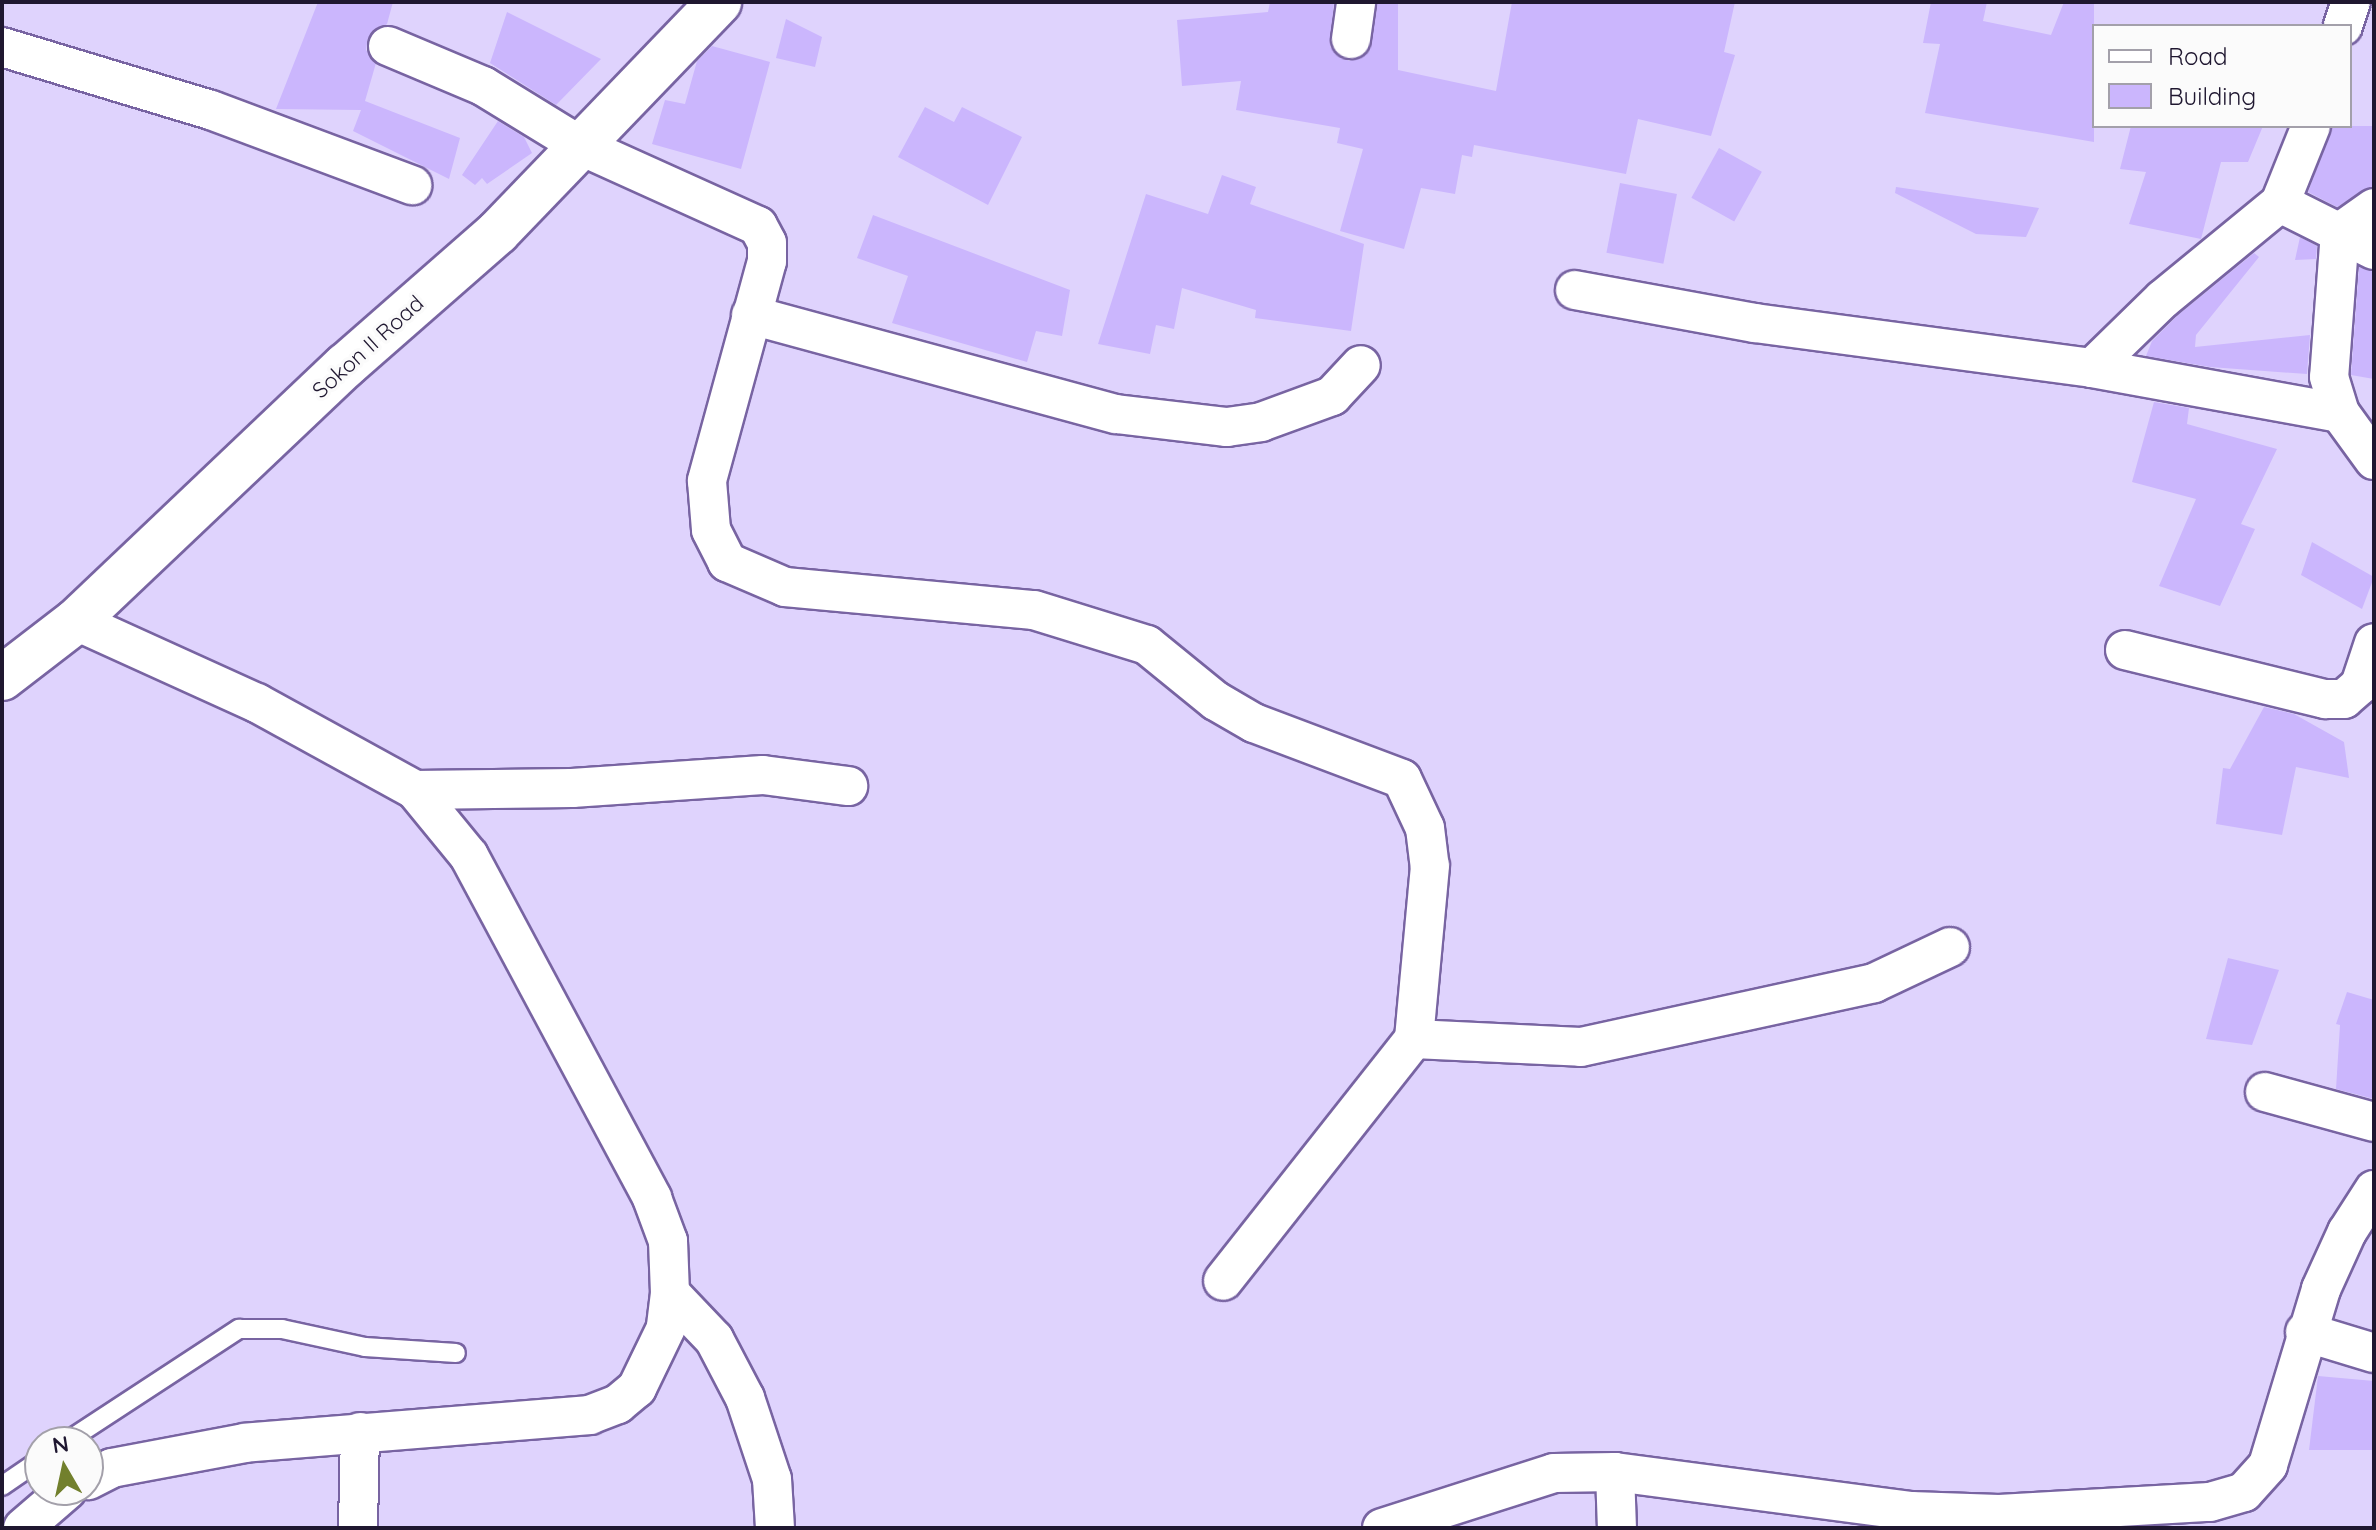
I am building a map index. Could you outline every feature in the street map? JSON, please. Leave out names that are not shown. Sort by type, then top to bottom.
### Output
[{"type":"street","name":"Sokon II Road","points":[[2,678],[76,621],[345,366],[498,232],[719,2]]},
{"type":"street","points":[[2344,24],[2351,2]]},
{"type":"street","points":[[388,46],[483,86],[581,146],[758,226],[767,243],[767,261],[707,481],[711,530],[727,562],[785,587],[1034,610],[1147,645],[1216,701],[1254,723],[1402,779],[1425,828],[1430,866],[1414,1039],[1223,1281]]},
{"type":"street","points":[[2,47],[211,110],[412,185]]},
{"type":"street","points":[[2092,368],[2174,289],[2280,203],[2310,128]]},
{"type":"street","points":[[2280,203],[2374,250]]},
{"type":"street","points":[[2340,232],[2374,208]]},
{"type":"street","points":[[2340,232],[2329,377],[2340,413],[2374,460]]},
{"type":"street","points":[[1575,290],[1755,323],[2092,368],[2340,413]]},
{"type":"street","points":[[751,315],[1116,414],[1227,427],[1261,422],[1332,396],[1361,365]]},
{"type":"street","points":[[76,621],[257,703],[415,790],[469,856],[652,1198],[668,1241],[670,1293],[666,1328],[651,1365],[637,1388],[618,1404],[590,1415],[360,1432],[170,1456],[104,1472]]},
{"type":"street","points":[[2125,650],[2312,696],[2344,699],[2360,685],[2374,643]]},
{"type":"street","points":[[415,790],[572,788],[763,775],[848,786]]},
{"type":"street","points":[[1414,1039],[1581,1047],[1874,983],[1950,947]]},
{"type":"street","points":[[2265,1092],[2374,1122]]},
{"type":"street","points":[[1382,1528],[1554,1473],[1615,1472],[1911,1511],[1999,1514],[2210,1502],[2244,1492],[2268,1465],[2305,1332],[2347,1232],[2374,1190]]},
{"type":"street","points":[[670,1293],[714,1339],[745,1398],[772,1479],[775,1528]]},
{"type":"street","points":[[2305,1332],[2374,1353]]},
{"type":"street","points":[[358,1528],[360,1432]]},
{"type":"street","points":[[1615,1472],[1617,1528]]},
{"type":"street","points":[[23,1528],[48,1506]]},
{"type":"lane","points":[[90,1426],[239,1329],[282,1329],[365,1347],[456,1353]]},
{"type":"lane","points":[[2,1486],[24,1471]]},
{"type":"building","points":[[318,2],[393,2],[387,24],[368,38],[366,50],[376,63],[365,101],[460,138],[449,179],[353,131],[361,110],[276,109]]},
{"type":"building","points":[[1270,2],[1334,2],[1330,47],[1349,61],[1369,52],[1378,2],[1398,2],[1398,70],[1496,91],[1512,2],[1735,2],[1724,52],[1735,55],[1711,136],[1638,119],[1626,174],[1474,145],[1472,157],[1462,155],[1455,194],[1421,188],[1404,249],[1340,231],[1363,149],[1337,143],[1340,128],[1236,110],[1241,81],[1182,86],[1177,20],[1268,12]]},
{"type":"building","points":[[1931,2],[1987,2],[1983,21],[2051,35],[2064,2],[2094,2],[2094,142],[1925,113],[1940,44],[1923,43]]},
{"type":"building","points":[[507,12],[601,59],[556,105],[490,63]]},
{"type":"building","points":[[786,19],[822,37],[815,67],[776,58]]},
{"type":"building","points":[[712,46],[770,62],[741,169],[652,144],[665,100],[685,104],[697,61]]},
{"type":"building","points":[[925,107],[954,122],[962,107],[1022,137],[988,205],[898,157]]},
{"type":"building","points":[[498,121],[524,137],[532,153],[487,184],[482,178],[475,185],[462,175]]},
{"type":"building","points":[[2374,126],[2374,186],[2337,207],[2308,192],[2331,128]]},
{"type":"building","points":[[2130,128],[2262,128],[2248,162],[2221,162],[2201,239],[2129,224],[2146,172],[2120,169]]},
{"type":"building","points":[[1719,148],[1762,172],[1734,222],[1691,198]]},
{"type":"building","points":[[1222,175],[1256,187],[1250,204],[1364,244],[1351,331],[1255,318],[1256,310],[1182,288],[1174,329],[1156,325],[1150,354],[1098,344],[1146,194],[1208,214]]},
{"type":"building","points":[[1620,183],[1677,194],[1663,264],[1606,253]]},
{"type":"building","points":[[1896,187],[2039,208],[2026,237],[1976,234],[1895,193]]},
{"type":"building","points":[[873,215],[1070,290],[1062,336],[1036,331],[1027,362],[892,323],[908,276],[857,258]]},
{"type":"building","points":[[2300,237],[2317,246],[2316,259],[2295,260]]},
{"type":"building","points":[[2254,253],[2259,257],[2196,335],[2195,347],[2310,335],[2307,374],[2210,367],[2146,356],[2152,341],[2178,315]]},
{"type":"building","points":[[2359,267],[2374,272],[2374,379],[2351,375]]},
{"type":"building","points":[[2154,402],[2189,408],[2187,424],[2277,449],[2241,524],[2255,529],[2220,606],[2159,586],[2196,499],[2132,482]]},
{"type":"building","points":[[2312,542],[2374,577],[2362,609],[2301,575]]},
{"type":"building","points":[[2264,707],[2294,714],[2344,742],[2349,778],[2296,767],[2282,835],[2216,824],[2223,768],[2230,769]]},
{"type":"building","points":[[2228,958],[2279,970],[2252,1045],[2206,1039]]},
{"type":"building","points":[[2347,992],[2374,1000],[2374,1099],[2336,1089],[2340,1025],[2336,1024]]},
{"type":"building","points":[[2318,1376],[2374,1381],[2374,1450],[2309,1450]]}]
